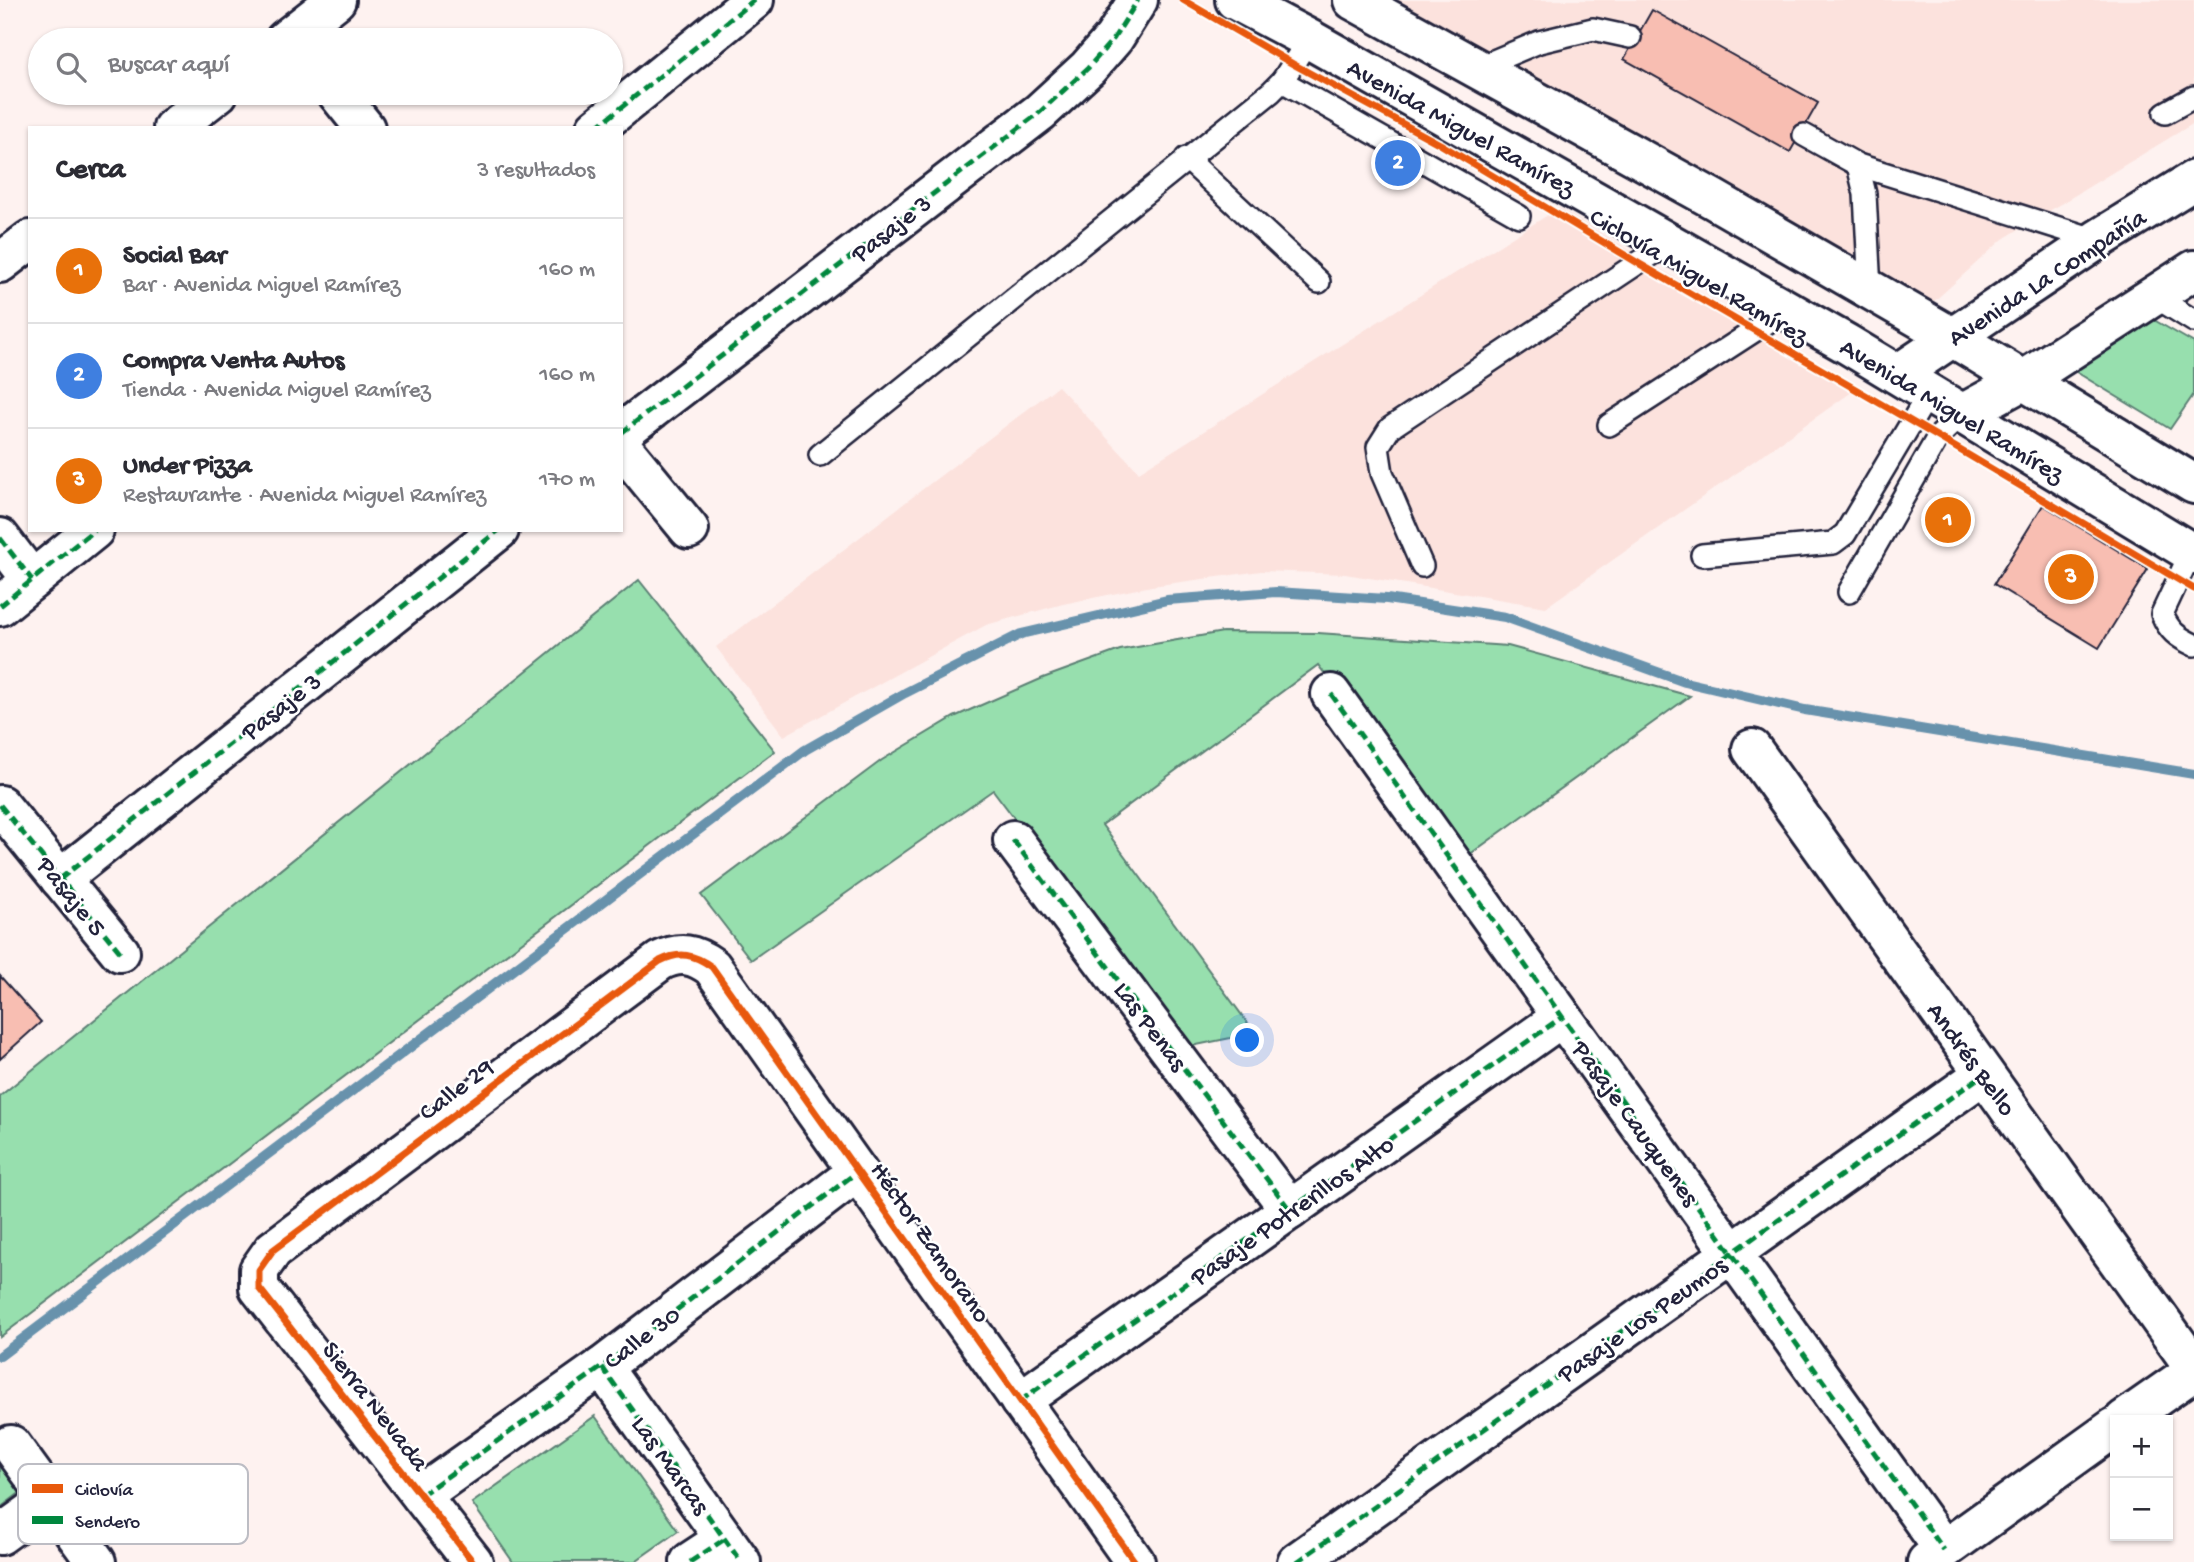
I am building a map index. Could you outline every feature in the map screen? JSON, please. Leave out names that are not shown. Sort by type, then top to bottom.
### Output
[{"type":"street","points":[[303,28],[336,0]]},
{"type":"street","points":[[598,126],[754,0]]},
{"type":"street","name":"Pasaje 3","points":[[623,431],[1040,112],[1088,68],[1114,38],[1138,0]]},
{"type":"street","name":"Avenida Miguel Ramírez","points":[[1235,0],[1309,39],[1781,306],[2192,553]]},
{"type":"street","points":[[1353,0],[1713,198],[2190,476]]},
{"type":"street","points":[[176,126],[203,105]]},
{"type":"street","points":[[347,105],[363,126]]},
{"type":"street","name":"Avenida La Compañía","points":[[1914,384],[1952,337],[2097,240],[2194,180]]},
{"type":"street","points":[[0,263],[28,242]]},
{"type":"street","points":[[1962,414],[2024,380],[2194,270]]},
{"type":"street","points":[[623,448],[689,529]]},
{"type":"street","points":[[0,606],[92,532]]},
{"type":"street","name":"Pasaje 3","points":[[60,879],[496,532]]},
{"type":"street","points":[[0,538],[32,580]]},
{"type":"street","name":"Pasaje Cauquenes","points":[[1331,694],[1732,1253],[1936,1556]]},
{"type":"street","name":"Andrés Bello","points":[[1752,749],[2194,1369]]},
{"type":"street","name":"Pasaje 5","points":[[0,805],[120,952]]},
{"type":"street","name":"Las Penas","points":[[1013,840],[1290,1210]]},
{"type":"street","name":"Héctor Zamorano","points":[[687,954],[712,967],[1135,1562]]},
{"type":"street","name":"Calle 29","points":[[259,1270],[273,1250],[660,961],[673,955],[687,954]]},
{"type":"street","name":"Pasaje Potrerillos Alto","points":[[1020,1401],[1562,1017]]},
{"type":"street","name":"Pasaje Los Peumos","points":[[1305,1560],[1984,1073]]},
{"type":"street","name":"Calle 30","points":[[421,1495],[602,1367],[857,1172]]},
{"type":"street","name":"Sierra Nevada","points":[[259,1270],[259,1288],[473,1562]]},
{"type":"street","name":"Las Marcas","points":[[602,1367],[733,1551]]},
{"type":"street","points":[[2131,1415],[2194,1369]]},
{"type":"street","points":[[1936,1556],[2110,1431]]},
{"type":"street","points":[[11,1445],[25,1464]]},
{"type":"street","points":[[0,1535],[18,1522]]},
{"type":"street","points":[[83,1544],[96,1562]]},
{"type":"street","points":[[690,1562],[733,1551]]},
{"type":"lane","points":[[1477,68],[1539,42],[1594,29],[1630,37]]},
{"type":"lane","points":[[820,455],[1282,81],[1309,39]]},
{"type":"lane","points":[[1282,81],[1519,216]]},
{"type":"lane","points":[[2165,113],[2194,97]]},
{"type":"lane","points":[[1804,135],[1858,165],[2097,240]]},
{"type":"lane","points":[[1186,158],[1318,282]]},
{"type":"lane","points":[[1858,165],[1865,194],[1870,290]]},
{"type":"lane","points":[[1422,566],[1381,473],[1378,447],[1390,428],[1671,243]]},
{"type":"lane","points":[[2154,296],[2194,321]]},
{"type":"lane","points":[[1609,425],[1768,322],[1781,306]]},
{"type":"lane","points":[[1702,555],[1833,543],[1846,534],[1914,384]]},
{"type":"lane","points":[[1849,592],[1938,437],[1962,414]]},
{"type":"lane","points":[[2192,553],[2162,614],[2168,629],[2194,645]]},
{"type":"shaded area","points":[[1357,0],[2194,0],[2194,123],[2003,239],[1920,314]]},
{"type":"shaded area","points":[[1559,208],[1859,387],[1546,607],[1345,574],[1261,571],[1152,586],[1063,604],[986,625],[784,736],[716,647],[1058,386],[1139,472]]},
{"type":"green space","points":[[2154,320],[2194,343],[2194,394],[2170,429],[2073,370]]},
{"type":"green space","points":[[639,580],[775,751],[0,1337],[0,1096]]},
{"type":"green space","points":[[1223,632],[1318,633],[1508,646],[1690,696],[1466,857],[1318,665],[1102,825],[1255,1033],[1187,1047],[993,790],[751,960],[701,895],[882,760],[954,717],[1043,678],[1120,650]]},
{"type":"green space","points":[[595,1416],[678,1531],[634,1562],[513,1562],[472,1503]]},
{"type":"green space","points":[[0,1461],[18,1488],[18,1494],[0,1508]]},
{"type":"building","points":[[1652,10],[1818,103],[1790,152],[1624,59]]},
{"type":"building","points":[[2043,505],[2148,569],[2099,648],[1994,584]]},
{"type":"building","points":[[0,976],[41,1022],[0,1059]]},
{"type":"waterway","points":[[0,1356],[805,750],[905,693],[1021,634],[1167,600],[1276,592],[1387,599],[1505,617],[1685,682],[1805,710],[2194,774]]},
{"type":"marked path","points":[[598,126],[754,0]]},
{"type":"marked path","points":[[623,431],[1040,112],[1088,68],[1114,38],[1138,0]]},
{"type":"marked path","points":[[0,606],[92,532]]},
{"type":"marked path","points":[[60,879],[496,532]]},
{"type":"marked path","points":[[0,538],[32,580]]},
{"type":"marked path","points":[[1331,694],[1944,1550]]},
{"type":"marked path","points":[[0,805],[120,952]]},
{"type":"marked path","points":[[1013,840],[1290,1210]]},
{"type":"marked path","points":[[1020,1401],[1562,1017]]},
{"type":"marked path","points":[[1297,1562],[1984,1074]]},
{"type":"marked path","points":[[421,1495],[602,1367],[857,1172]]},
{"type":"marked path","points":[[602,1367],[741,1562]]},
{"type":"marked path","points":[[690,1562],[725,1539]]},
{"type":"cycle path","name":"Ciclovía Miguel Ramírez","points":[[1183,0],[1440,144],[2194,589]]},
{"type":"cycle path","points":[[473,1562],[259,1288],[259,1270],[273,1250],[660,961],[680,955],[699,959],[712,967],[1135,1562]]},
{"type":"place","name":"Compra Venta Autos","points":[[1398,163]]},
{"type":"place","name":"Social Bar","points":[[1948,520]]},
{"type":"place","name":"Under Pizza","points":[[2071,577]]}]
